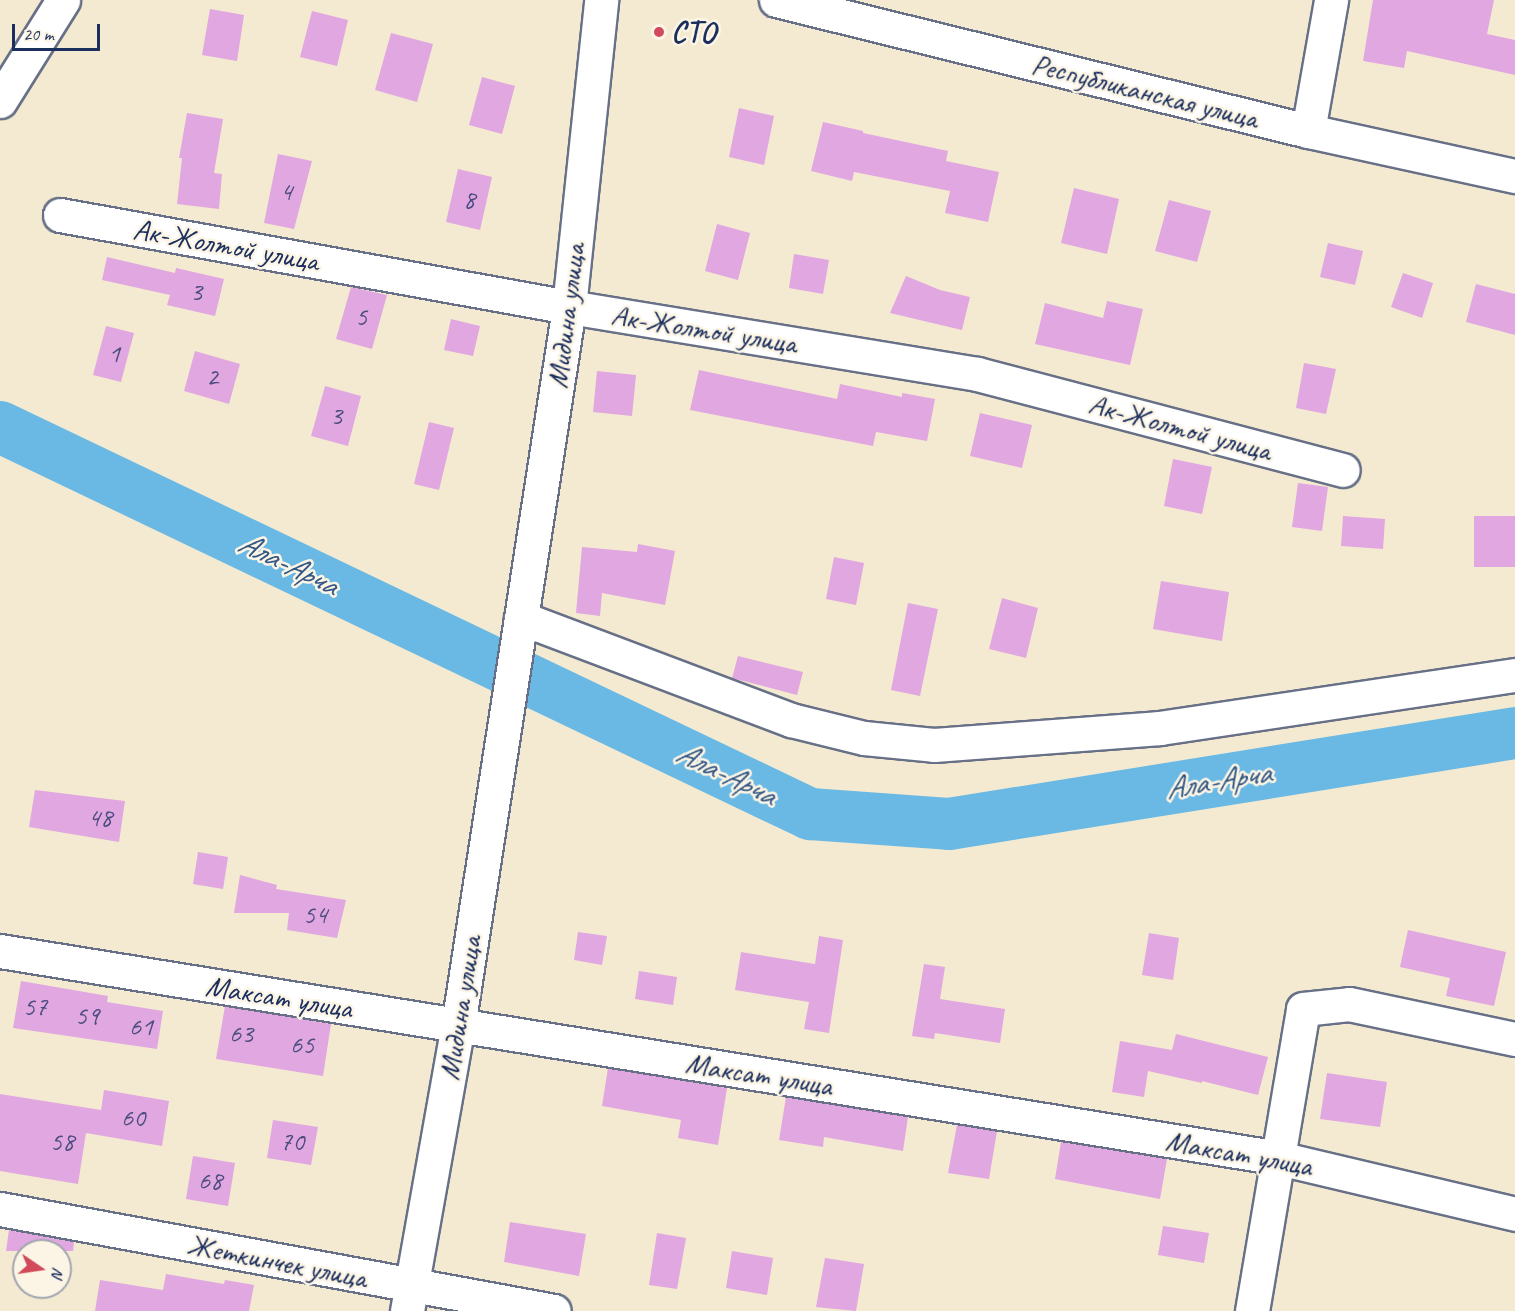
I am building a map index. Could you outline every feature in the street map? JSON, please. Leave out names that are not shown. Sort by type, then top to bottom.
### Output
[{"type":"street","points":[[0,101],[63,0]]},
{"type":"street","name":"Мидина улица","points":[[410,1299],[458,1026],[569,306],[601,0]]},
{"type":"street","name":"Республиканская улица","points":[[776,0],[1308,131],[1515,176]]},
{"type":"street","points":[[1308,131],[1331,0]]},
{"type":"street","name":"Ак-Жолтой улица","points":[[60,215],[569,306],[977,374],[1343,470]]},
{"type":"street","points":[[520,625],[791,720],[864,738],[934,745],[1160,728],[1515,675]]},
{"type":"street","name":"Максат улица","points":[[0,951],[1278,1158],[1515,1214]]},
{"type":"street","points":[[1252,1311],[1303,1009],[1349,1004],[1515,1039]]},
{"type":"street","name":"Жеткинчек улица","points":[[0,1209],[410,1299],[554,1311]]},
{"type":"building","points":[[1373,0],[1494,0],[1487,34],[1515,40],[1515,75],[1407,51],[1404,68],[1363,61]]},
{"type":"building","points":[[210,9],[244,15],[237,61],[202,55]]},
{"type":"building","points":[[312,11],[348,20],[337,66],[300,57]]},
{"type":"building","points":[[391,33],[433,44],[417,102],[375,90]]},
{"type":"building","points":[[482,77],[515,86],[502,134],[469,125]]},
{"type":"building","points":[[739,108],[774,116],[764,165],[729,157]]},
{"type":"building","points":[[187,113],[223,119],[214,173],[222,174],[219,209],[177,204],[182,158],[179,158]]},
{"type":"building","points":[[823,122],[948,151],[946,161],[999,172],[988,222],[945,213],[950,191],[854,172],[852,181],[811,171]]},
{"type":"building","points":[[278,154],[312,161],[294,229],[264,223]]},
{"type":"building","points":[[458,169],[492,177],[480,230],[446,222]]},
{"type":"building","points":[[1074,188],[1119,199],[1107,254],[1061,243]]},
{"type":"building","points":[[1169,200],[1211,211],[1197,262],[1155,251]]},
{"type":"building","points":[[717,224],[750,233],[738,280],[705,271]]},
{"type":"building","points":[[1328,243],[1363,251],[1355,285],[1320,277]]},
{"type":"building","points":[[794,254],[829,260],[823,294],[789,288]]},
{"type":"building","points":[[107,257],[175,273],[176,268],[224,279],[215,316],[167,305],[170,295],[102,280]]},
{"type":"building","points":[[1403,273],[1433,283],[1422,318],[1391,307]]},
{"type":"building","points":[[906,276],[940,290],[970,297],[962,330],[890,313]]},
{"type":"building","points":[[1476,284],[1515,294],[1515,335],[1466,322]]},
{"type":"building","points":[[351,287],[387,295],[372,349],[336,339]]},
{"type":"building","points":[[1107,301],[1143,309],[1130,365],[1035,344],[1045,303],[1103,318]]},
{"type":"building","points":[[451,319],[480,326],[473,356],[444,350]]},
{"type":"building","points":[[106,326],[134,333],[121,382],[93,375]]},
{"type":"building","points":[[195,351],[240,364],[229,404],[184,391]]},
{"type":"building","points":[[1304,363],[1336,369],[1326,414],[1296,408]]},
{"type":"building","points":[[699,370],[837,399],[840,384],[902,397],[902,393],[935,399],[927,441],[876,432],[873,446],[690,410]]},
{"type":"building","points":[[597,371],[636,375],[632,416],[593,412]]},
{"type":"building","points":[[325,386],[361,396],[348,446],[311,436]]},
{"type":"building","points":[[980,413],[1032,425],[1022,468],[970,456]]},
{"type":"building","points":[[429,422],[454,428],[439,490],[414,484]]},
{"type":"building","points":[[1173,459],[1212,467],[1202,514],[1164,506]]},
{"type":"building","points":[[1298,483],[1328,487],[1322,531],[1292,527]]},
{"type":"building","points":[[1343,516],[1385,519],[1383,549],[1341,546]]},
{"type":"building","points":[[1474,516],[1515,516],[1515,567],[1474,567]]},
{"type":"building","points":[[638,544],[675,551],[665,605],[602,593],[600,616],[576,613],[582,547],[637,552]]},
{"type":"building","points":[[834,557],[864,563],[856,605],[826,599]]},
{"type":"building","points":[[1161,581],[1229,592],[1222,641],[1153,629]]},
{"type":"building","points":[[1002,598],[1038,608],[1026,658],[989,649]]},
{"type":"building","points":[[908,603],[938,609],[920,696],[891,690]]},
{"type":"building","points":[[738,656],[803,672],[797,695],[732,678]]},
{"type":"building","points":[[35,790],[125,801],[119,842],[29,827]]},
{"type":"building","points":[[198,852],[228,857],[223,889],[193,884]]},
{"type":"building","points":[[240,875],[277,885],[276,889],[346,900],[337,938],[287,930],[289,913],[234,913]]},
{"type":"building","points":[[1408,930],[1506,952],[1494,1006],[1446,996],[1450,978],[1400,967]]},
{"type":"building","points":[[578,932],[607,936],[602,965],[574,960]]},
{"type":"building","points":[[1149,933],[1179,938],[1173,980],[1142,975]]},
{"type":"building","points":[[819,936],[843,940],[829,1033],[804,1029],[809,1002],[735,990],[741,952],[815,964]]},
{"type":"building","points":[[924,964],[945,967],[940,999],[1005,1009],[1000,1043],[935,1033],[934,1039],[912,1036]]},
{"type":"building","points":[[639,971],[677,977],[673,1005],[635,999]]},
{"type":"building","points":[[21,981],[108,996],[107,1002],[163,1011],[157,1049],[13,1028]]},
{"type":"building","points":[[225,1006],[331,1024],[323,1076],[216,1059]]},
{"type":"building","points":[[1176,1034],[1268,1057],[1258,1095],[1148,1071],[1144,1097],[1112,1092],[1120,1041],[1172,1050]]},
{"type":"building","points":[[608,1068],[727,1088],[718,1145],[678,1138],[681,1120],[602,1106]]},
{"type":"building","points":[[1327,1073],[1387,1082],[1380,1127],[1320,1119]]},
{"type":"building","points":[[104,1090],[169,1101],[162,1146],[86,1133],[78,1184],[0,1171],[0,1094],[101,1110]]},
{"type":"building","points":[[786,1097],[908,1117],[903,1151],[824,1137],[823,1147],[779,1140]]},
{"type":"building","points":[[273,1120],[318,1127],[311,1165],[267,1158]]},
{"type":"building","points":[[957,1125],[997,1131],[989,1179],[948,1173]]},
{"type":"building","points":[[1061,1142],[1167,1159],[1160,1199],[1055,1179]]},
{"type":"building","points":[[193,1156],[235,1163],[228,1206],[186,1199]]},
{"type":"building","points":[[510,1222],[586,1234],[579,1276],[504,1262]]},
{"type":"building","points":[[1163,1226],[1209,1233],[1204,1263],[1158,1255]]},
{"type":"building","points":[[9,1230],[58,1239],[12,1239],[12,1251],[6,1251]]},
{"type":"building","points":[[657,1233],[686,1238],[677,1289],[649,1285]]},
{"type":"building","points":[[732,1251],[773,1258],[767,1295],[726,1288]]},
{"type":"building","points":[[825,1258],[864,1264],[856,1311],[816,1307]]},
{"type":"building","points":[[166,1274],[224,1284],[225,1280],[254,1285],[249,1311],[95,1311],[100,1280],[163,1290]]},
{"type":"waterway","name":"Ала-Арча","points":[[0,427],[810,814],[949,824],[1515,733]]},
{"type":"place","name":"СТО","points":[[659,32]]}]
